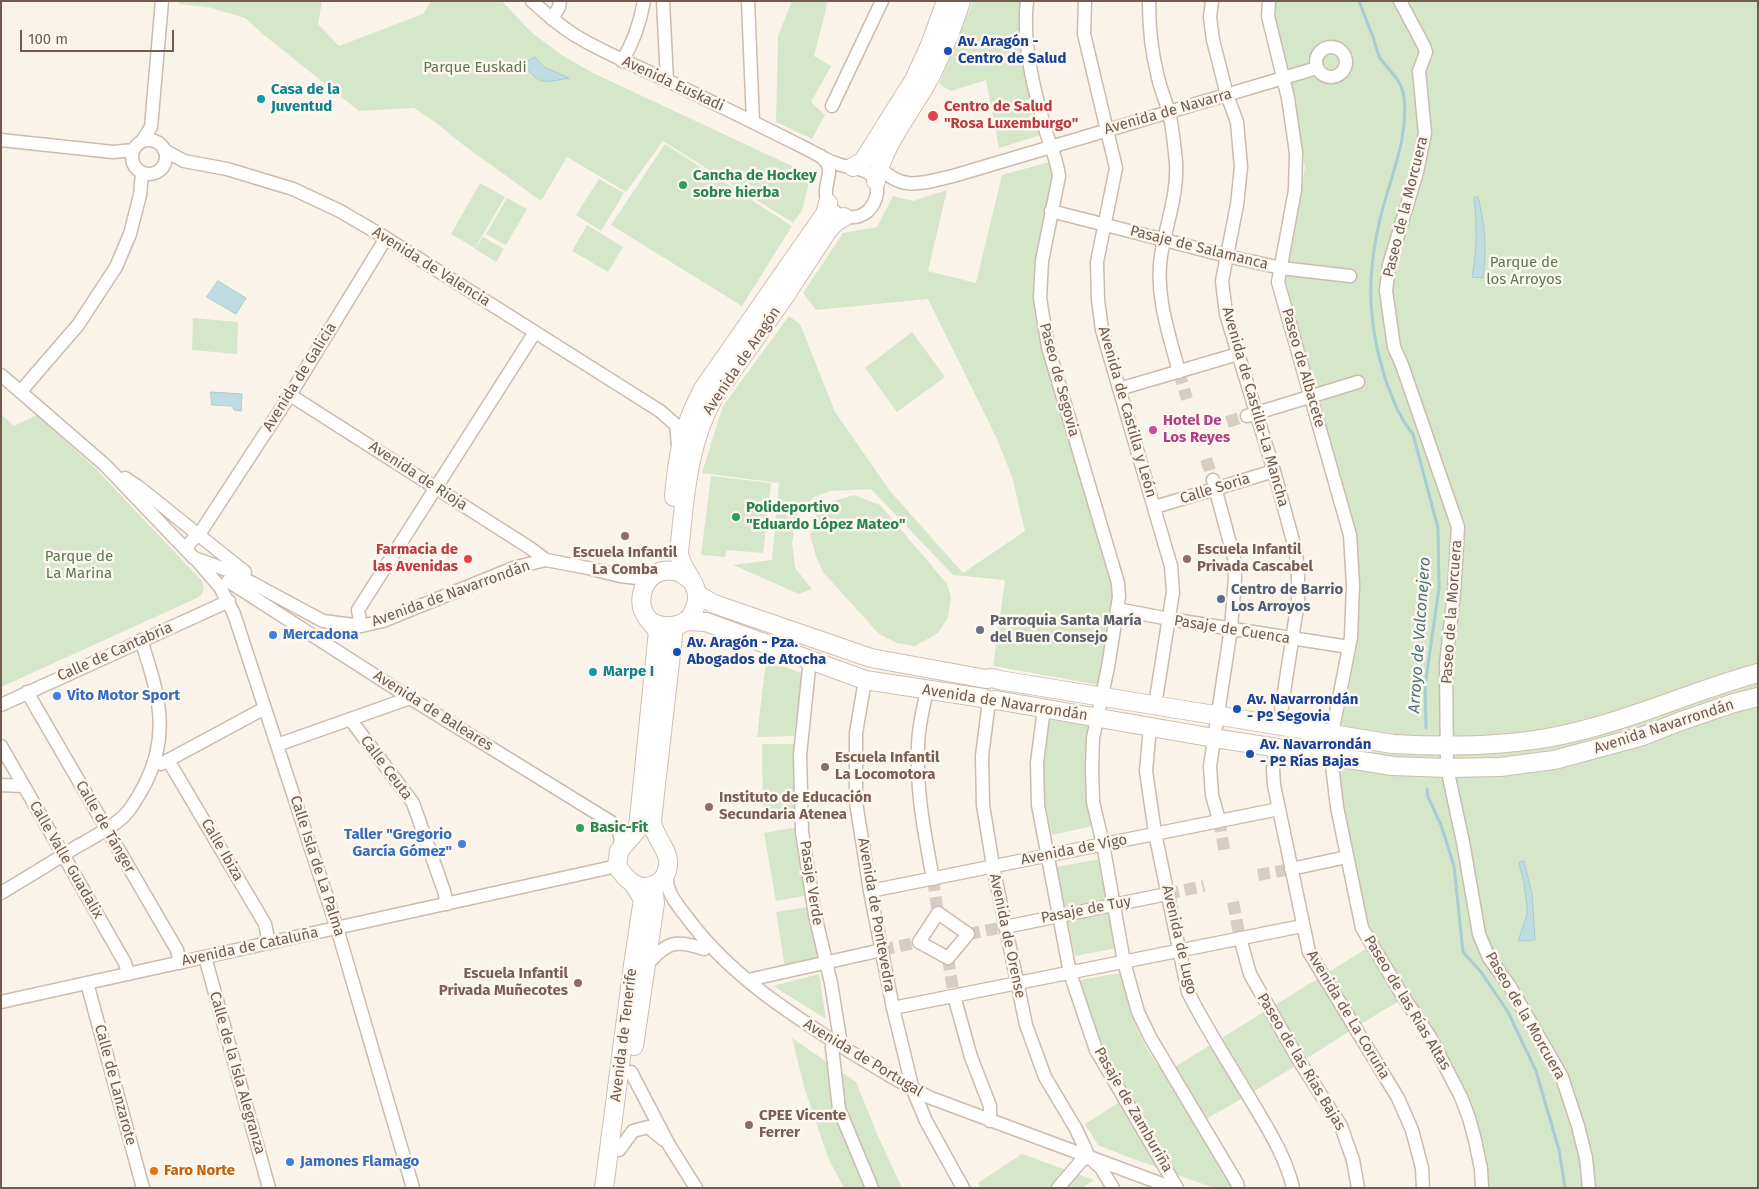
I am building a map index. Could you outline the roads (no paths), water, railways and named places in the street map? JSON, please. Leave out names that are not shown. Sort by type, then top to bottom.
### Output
[{"type":"main road","points":[[850,167],[863,161],[914,80],[930,45],[946,1]]},
{"type":"main road","points":[[877,182],[891,141],[926,84],[961,1]]},
{"type":"main road","name":"Avenida de Aragón","points":[[657,574],[679,450],[693,408],[703,390],[825,214],[828,203]]},
{"type":"main road","name":"Avenida de Aragón","points":[[694,587],[681,564],[678,552],[697,432],[715,396],[785,296],[828,230],[844,217]]},
{"type":"main road","points":[[644,610],[659,626],[680,624],[696,609],[694,587],[679,572],[657,574],[642,589],[644,610],[658,631],[639,819],[637,830],[622,852],[625,878],[634,885],[645,888],[659,880],[668,854],[658,840],[653,829],[652,820],[680,624]]},
{"type":"main road","name":"Avenida de Navarrondán","points":[[694,587],[714,604],[869,657],[992,679],[1332,734]]},
{"type":"main road","name":"Avenida de Navarrondán","points":[[680,624],[706,622],[865,679],[1331,757]]},
{"type":"main road","points":[[865,679],[860,665],[869,657]]},
{"type":"main road","name":"Avenida Navarrondán","points":[[1332,734],[1393,744],[1448,747],[1552,737],[1635,715],[1729,681],[1758,673]]},
{"type":"main road","points":[[989,700],[982,688],[992,679]]},
{"type":"main road","name":"Avenida Navarrondán","points":[[1331,757],[1392,766],[1447,768],[1500,766],[1554,760],[1643,736],[1734,703],[1758,697]]},
{"type":"main road","points":[[1151,727],[1146,714],[1155,706]]},
{"type":"main road","points":[[1275,749],[1270,736],[1279,725]]},
{"type":"main road","points":[[622,852],[644,835],[658,840]]},
{"type":"main road","name":"Avenida de Tenerife","points":[[615,1188],[659,880]]},
{"type":"main road","name":"Avenida de Tenerife","points":[[604,1188],[632,965],[643,900],[634,885]]},
{"type":"street","points":[[138,145],[151,127],[162,1]]},
{"type":"street","name":"Avenida Euskadi","points":[[532,1],[574,35],[622,61],[667,80],[836,164],[850,167]]},
{"type":"street","points":[[552,19],[559,7],[560,1]]},
{"type":"street","points":[[622,61],[630,48],[641,19],[644,1]]},
{"type":"street","points":[[663,1],[667,80]]},
{"type":"street","points":[[748,1],[753,122]]},
{"type":"street","points":[[832,106],[882,1]]},
{"type":"street","name":"Paseo de Segovia","points":[[1027,1],[1027,41],[1036,95],[1057,163],[1059,176],[1042,261],[1040,298],[1046,337],[1068,419],[1118,583],[1117,609],[1108,667],[1096,717],[1092,754],[1093,794],[1124,962],[1134,1001],[1150,1037],[1237,1183],[1238,1188]]},
{"type":"street","name":"Avenida de Castilla y León","points":[[1085,1],[1084,34],[1116,168],[1097,262],[1098,300],[1102,330],[1171,566],[1173,592],[1155,706]]},
{"type":"street","points":[[1149,1],[1150,36],[1157,74],[1169,111],[1176,173],[1172,208],[1161,255],[1160,286],[1162,305],[1179,372]]},
{"type":"street","name":"Avenida de Castilla-La Mancha","points":[[1212,1],[1210,17],[1213,40],[1236,122],[1241,167],[1237,206],[1222,280],[1226,314],[1238,354],[1251,414],[1274,471],[1296,552],[1298,601],[1279,725]]},
{"type":"street","name":"Paseo de Albacete","points":[[1268,1],[1268,16],[1288,98],[1296,153],[1295,190],[1278,282],[1350,535],[1353,585],[1349,647],[1332,734]]},
{"type":"street","name":"Paseo de la Morcuera","points":[[1400,1],[1426,52],[1419,71],[1426,133],[1412,190],[1389,265],[1386,291],[1394,347],[1402,365],[1458,527],[1454,592],[1446,664],[1447,768],[1463,842],[1479,934],[1489,958],[1509,985],[1562,1076],[1578,1126],[1586,1158],[1590,1186]]},
{"type":"street","points":[[641,19],[651,22],[664,21]]},
{"type":"street","name":"Avenida de Navarra","points":[[903,183],[916,185],[1317,68]]},
{"type":"street","points":[[147,169],[165,161],[161,146],[151,127]]},
{"type":"street","points":[[1,140],[113,152],[147,169]]},
{"type":"street","points":[[113,152],[152,140],[161,146]]},
{"type":"street","points":[[20,391],[78,325],[116,267],[130,234],[147,169],[138,145]]},
{"type":"street","name":"Avenida de Valencia","points":[[161,146],[184,161],[227,169],[293,189],[340,210],[660,411]]},
{"type":"street","points":[[821,156],[827,163],[829,170],[826,191],[828,203],[832,210],[844,217],[856,217],[865,214],[877,182],[886,174],[903,183]]},
{"type":"street","name":"Avenida de Valencia","points":[[147,169],[184,161]]},
{"type":"street","points":[[828,182],[833,175],[850,167],[871,174],[883,190],[903,183]]},
{"type":"street","name":"Pasaje de Salamanca","points":[[1051,210],[1165,241],[1281,268],[1350,276]]},
{"type":"street","name":"Avenida de Galicia","points":[[198,536],[290,395],[386,238]]},
{"type":"street","points":[[361,626],[358,610],[535,332]]},
{"type":"street","points":[[1119,389],[1238,354]]},
{"type":"street","name":"Avenida de Navarrondán","points":[[1,375],[105,465],[194,556],[230,571],[323,622],[361,626],[383,621],[516,567],[546,560],[620,576],[638,578],[657,574]]},
{"type":"street","points":[[1251,414],[1358,382]]},
{"type":"street","name":"Avenida de Rioja","points":[[290,395],[436,487],[546,560]]},
{"type":"street","points":[[660,411],[679,415],[693,408]]},
{"type":"street","points":[[660,411],[676,425],[679,450]]},
{"type":"street","name":"Avenida de Navarrondán","points":[[105,465],[140,488],[198,536],[285,602]]},
{"type":"street","name":"Calle Soria","points":[[1155,507],[1214,485],[1274,471]]},
{"type":"street","points":[[1214,485],[1234,558],[1235,590],[1210,766],[1212,795],[1219,820]]},
{"type":"street","name":"Avenida de Galicia","points":[[211,516],[207,530],[211,546]]},
{"type":"street","points":[[198,536],[188,544],[194,556],[207,557],[211,552],[211,546]]},
{"type":"street","name":"Calle Isla de La Palma","points":[[194,556],[229,601],[337,928],[413,1188]]},
{"type":"street","points":[[620,576],[636,588],[644,610]]},
{"type":"street","name":"Avenida de Baleares","points":[[228,581],[410,698],[611,822],[619,830],[622,840],[622,852]]},
{"type":"street","name":"Calle de Cantabria","points":[[1,705],[229,601]]},
{"type":"street","name":"Pasaje de Cuenca","points":[[1117,609],[1169,620],[1231,628],[1292,640],[1349,647]]},
{"type":"street","points":[[1,893],[106,829],[125,815],[137,798],[152,768],[159,746],[161,722],[151,668],[141,640]]},
{"type":"street","name":"Pasaje Verde","points":[[810,659],[800,755],[802,832],[814,915],[826,963],[837,1046],[839,1109],[872,1188]]},
{"type":"street","name":"Avenida de Pontevedra","points":[[865,679],[856,733],[856,802],[870,892],[893,1008],[915,1094],[926,1121],[964,1188]]},
{"type":"street","points":[[927,690],[918,748],[922,820],[933,878]]},
{"type":"street","name":"Calle de Tánger","points":[[27,692],[177,950],[180,963]]},
{"type":"street","points":[[277,745],[410,698]]},
{"type":"street","name":"Avenida de Orense","points":[[989,700],[982,756],[983,806],[1005,927],[1026,1025],[1046,1077],[1076,1130],[1085,1159]]},
{"type":"street","points":[[152,768],[265,708]]},
{"type":"street","name":"Pasaje de Zamburiña","points":[[1044,708],[1037,763],[1037,791],[1070,972],[1096,1050],[1177,1188]]},
{"type":"street","name":"Calle Ceuta","points":[[350,720],[413,803],[447,904]]},
{"type":"street","name":"Avenida de Lugo","points":[[1151,727],[1146,771],[1155,833],[1188,992],[1264,1121],[1289,1170],[1293,1188]]},
{"type":"street","name":"Calle Valle Guadalix","points":[[1,746],[125,963],[128,974]]},
{"type":"street","name":"Avenida de La Coruña","points":[[1275,749],[1274,784],[1302,926],[1309,952],[1398,1098],[1412,1130],[1422,1168],[1423,1188]]},
{"type":"street","name":"Paseo de las Rías Altas","points":[[1331,757],[1337,807],[1362,928],[1400,993],[1430,1037],[1461,1097],[1475,1140],[1482,1188]]},
{"type":"street","name":"Calle Ibiza","points":[[168,760],[265,924],[269,943]]},
{"type":"street","points":[[1,785],[23,786]]},
{"type":"street","name":"Avenida de Vigo","points":[[870,892],[1279,808]]},
{"type":"street","name":"Avenida de Cataluña","points":[[1,1002],[447,904],[622,852]]},
{"type":"street","points":[[1291,869],[1347,857]]},
{"type":"street","name":"Avenida de Portugal","points":[[659,880],[668,903],[704,949],[755,995],[790,1020],[837,1046]]},
{"type":"street","name":"Avenida de Portugal","points":[[659,880],[668,887],[693,926],[715,951],[748,980],[790,1014],[837,1046],[915,1094],[1085,1159],[1173,1188]]},
{"type":"street","name":"Pasaje de Tuy","points":[[1005,927],[1168,894]]},
{"type":"street","points":[[893,1008],[1302,926]]},
{"type":"street","name":"Paseo de las Rías Bajas","points":[[1240,938],[1250,974],[1298,1058],[1341,1126],[1353,1160],[1358,1188]]},
{"type":"street","name":"Avenida de Portugal","points":[[645,968],[658,952],[670,944],[680,942],[704,949]]},
{"type":"street","points":[[748,980],[882,950]]},
{"type":"street","name":"Calle de la Isla Alegranza","points":[[205,957],[269,1188]]},
{"type":"street","name":"Calle de Lanzarote","points":[[87,983],[144,1188]]},
{"type":"street","points":[[954,996],[970,1057],[990,1106],[990,1121]]},
{"type":"street","points":[[631,1072],[670,1145],[696,1188]]},
{"type":"street","name":"Avenida de Portugal","points":[[915,1094],[931,1098],[1085,1159]]},
{"type":"street","points":[[619,1150],[633,1131],[648,1127],[670,1145]]},
{"type":"street","points":[[1058,1188],[1085,1159],[1101,1168],[1153,1188]]},
{"type":"street","points":[[1101,1168],[1113,1188]]},
{"type":"water","points":[[535,57],[544,67],[569,78],[548,81],[539,80],[524,64]]},
{"type":"water","points":[[1478,197],[1485,237],[1483,278],[1472,277],[1476,238],[1474,198]]},
{"type":"water","points":[[218,281],[246,298],[236,314],[207,297]]},
{"type":"water","points":[[211,392],[242,394],[241,411],[234,410],[232,406],[212,405]]},
{"type":"water","points":[[1524,861],[1532,894],[1535,940],[1518,941],[1527,915],[1524,883],[1519,863]]},
{"type":"waterway","name":"Arroyo de Valconejero","points":[[1359,1],[1380,58],[1398,81],[1404,97],[1405,111],[1402,139],[1378,228],[1374,250],[1371,294],[1372,316],[1380,361],[1395,404],[1404,422],[1413,434],[1438,528],[1439,588],[1425,686],[1426,728]]},
{"type":"waterway","name":"Arroyo de Valconejero","points":[[1427,789],[1428,797],[1441,825],[1454,866],[1463,952],[1481,972],[1508,1012],[1536,1071],[1559,1150],[1565,1188]]},
{"type":"tunnel","points":[[1179,372],[1187,399]]},
{"type":"tunnel","points":[[1227,422],[1247,416]]},
{"type":"tunnel","points":[[1206,459],[1213,480]]},
{"type":"tunnel","points":[[1219,820],[1225,854]]},
{"type":"tunnel","points":[[1258,875],[1291,869]]},
{"type":"tunnel","points":[[933,879],[938,913]]},
{"type":"tunnel","points":[[1167,894],[1204,886]]},
{"type":"tunnel","points":[[1233,902],[1240,938]]},
{"type":"tunnel","points":[[968,934],[1005,927]]},
{"type":"tunnel","points":[[882,950],[919,942]]},
{"type":"tunnel","points":[[948,958],[954,996]]},
{"type":"place","name":"Av. Aragón - Centro de Salud","points":[[948,51]]},
{"type":"place","name":"Casa de la Juventud","points":[[261,99]]},
{"type":"place","name":"Centro de Salud \"Rosa Luxemburgo\"","points":[[933,116]]},
{"type":"place","name":"Cancha de Hockey sobre hierba","points":[[683,185]]},
{"type":"place","name":"Hotel De Los Reyes","points":[[1153,430]]},
{"type":"place","name":"Polideportivo \"Eduardo López Mateo\"","points":[[736,517]]},
{"type":"place","name":"Escuela Infantil La Comba","points":[[625,536]]},
{"type":"place","name":"Farmacia de las Avenidas","points":[[468,559]]},
{"type":"place","name":"Escuela Infantil Privada Cascabel","points":[[1187,559]]},
{"type":"place","name":"Centro de Barrio Los Arroyos","points":[[1221,599]]},
{"type":"place","name":"Parroquia Santa María del Buen Consejo","points":[[980,630]]},
{"type":"place","name":"Mercadona","points":[[273,635]]},
{"type":"place","name":"Av. Aragón - Pza. Abogados de Atocha","points":[[677,652]]},
{"type":"place","name":"Marpe I","points":[[593,672]]},
{"type":"place","name":"Vito Motor Sport","points":[[57,696]]},
{"type":"place","name":"Av. Navarrondán - Pº Segovia","points":[[1237,709]]},
{"type":"place","name":"Av. Navarrondán - Pº Rías Bajas","points":[[1250,754]]},
{"type":"place","name":"Escuela Infantil La Locomotora","points":[[825,767]]},
{"type":"place","name":"Instituto de Educación Secundaria Atenea","points":[[709,807]]},
{"type":"place","name":"Basic-Fit","points":[[580,828]]},
{"type":"place","name":"Taller \"Gregorio García Gómez\"","points":[[462,844]]},
{"type":"place","name":"Escuela Infantil Privada Muñecotes","points":[[578,983]]},
{"type":"place","name":"CPEE Vicente Ferrer","points":[[749,1125]]},
{"type":"place","name":"Jamones Flamago","points":[[290,1162]]},
{"type":"place","name":"Faro Norte","points":[[154,1171]]},
{"type":"park label","name":"Parque Euskadi","points":[[475,68]]},
{"type":"park label","name":"Parque de los Arroyos","points":[[1524,272]]},
{"type":"park label","name":"Parque de La Marina","points":[[79,566]]}]
